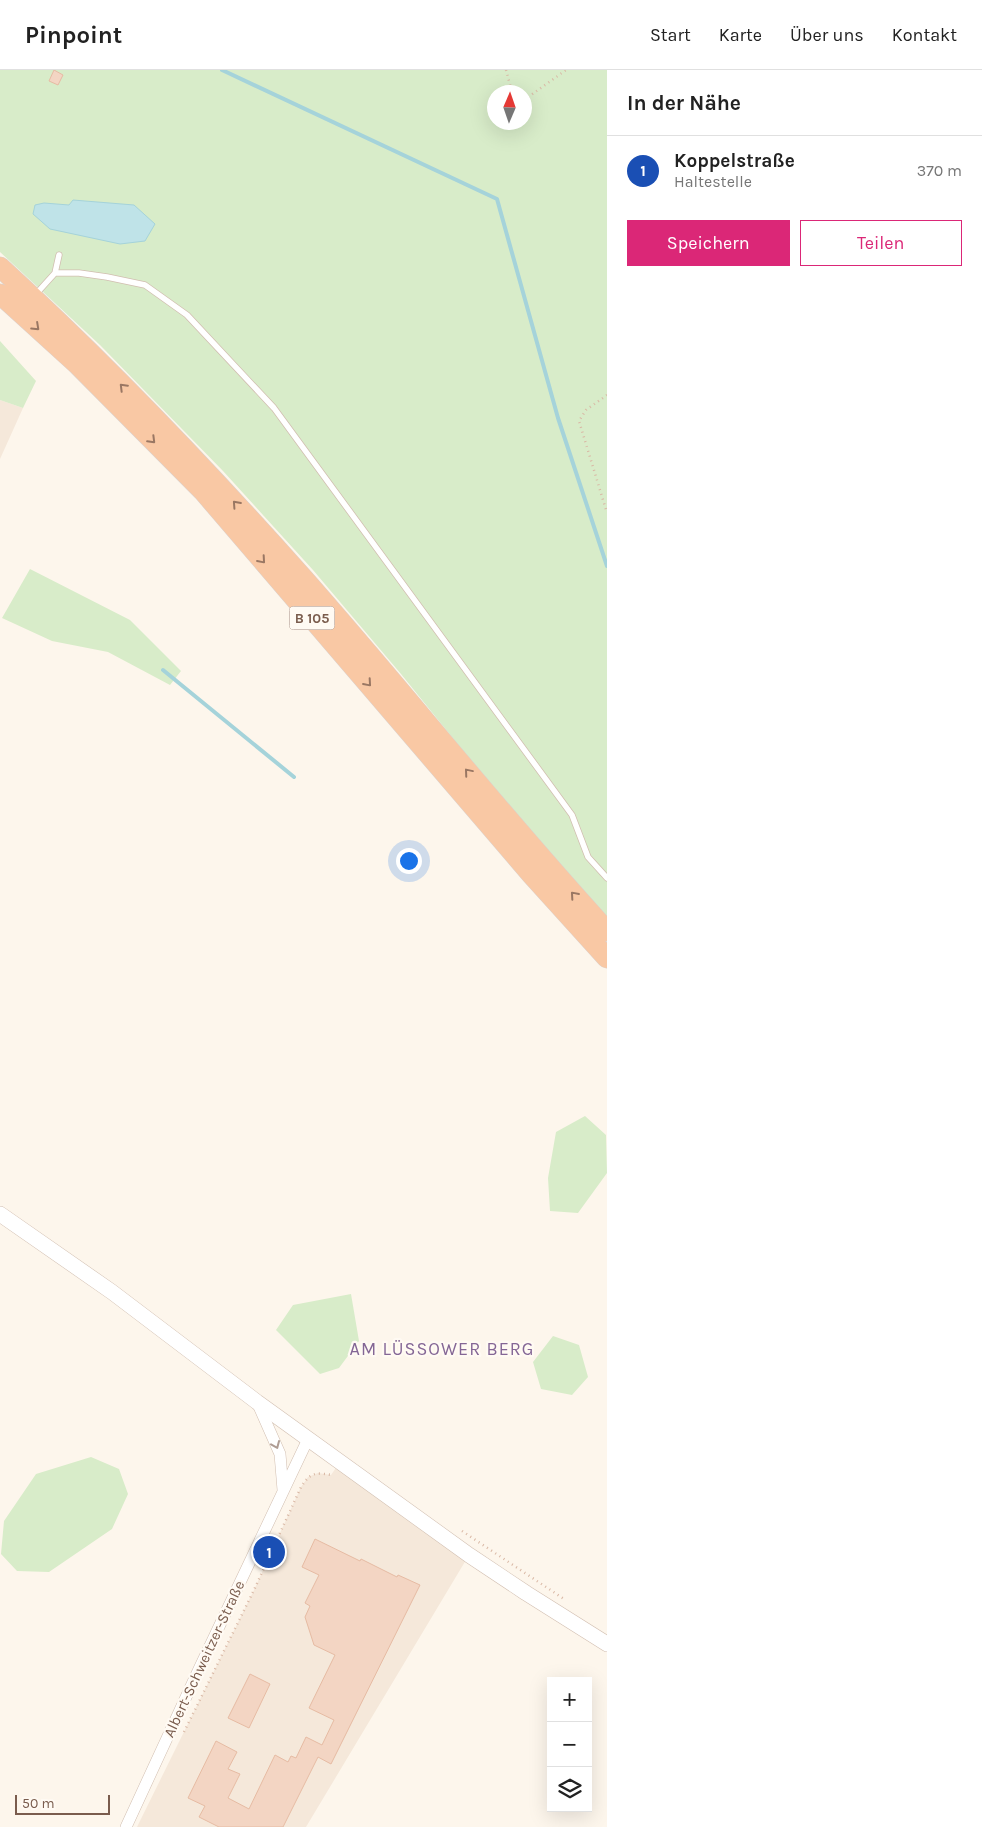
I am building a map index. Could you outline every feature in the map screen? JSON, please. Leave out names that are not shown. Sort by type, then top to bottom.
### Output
[{"type":"highway","name":"B 105","points":[[0,267],[90,352],[213,478],[304,579],[607,932]]},
{"type":"highway","name":"B 105","points":[[0,294],[78,364],[203,491],[525,867],[607,958]]},
{"type":"street","points":[[0,1214],[112,1292],[257,1402],[502,1577],[607,1644]]},
{"type":"street","points":[[257,1402],[280,1454],[284,1492]]},
{"type":"street","name":"Albert-Schweitzer-Straße","points":[[126,1827],[308,1439]]},
{"type":"lane","points":[[33,298],[55,273],[59,255]]},
{"type":"lane","points":[[55,273],[107,276],[145,285],[187,315],[274,408],[572,815],[588,856],[607,878]]},
{"type":"path","points":[[506,70],[510,85]]},
{"type":"path","points":[[532,94],[566,70]]},
{"type":"path","points":[[607,395],[586,410],[579,422],[607,513]]},
{"type":"path","points":[[181,1738],[254,1590],[301,1487],[308,1477],[318,1472],[331,1475],[340,1462]]},
{"type":"path","points":[[457,1528],[571,1604]]},
{"type":"shaded area","points":[[0,400],[23,408],[0,459]]},
{"type":"shaded area","points":[[340,1462],[469,1555],[306,1827],[137,1827],[254,1590],[301,1487],[308,1477],[318,1473],[331,1475]]},
{"type":"green space","points":[[0,70],[607,70],[607,917],[540,846],[401,674],[313,570],[223,471],[100,345],[0,252]]},
{"type":"green space","points":[[0,341],[36,381],[23,408],[0,400]]},
{"type":"green space","points":[[30,569],[130,620],[181,671],[170,685],[108,652],[52,641],[2,618]]},
{"type":"green space","points":[[585,1116],[606,1135],[607,1173],[578,1213],[550,1211],[548,1178],[556,1132]]},
{"type":"green space","points":[[351,1294],[359,1341],[339,1368],[320,1374],[276,1330],[293,1305]]},
{"type":"green space","points":[[553,1336],[579,1345],[588,1377],[572,1395],[541,1389],[533,1362]]},
{"type":"green space","points":[[91,1457],[119,1469],[128,1494],[112,1529],[49,1572],[17,1571],[1,1554],[4,1521],[36,1474]]},
{"type":"water","points":[[73,200],[134,205],[155,224],[145,241],[120,244],[50,229],[33,214],[35,205],[44,203],[69,205]]},
{"type":"building","points":[[54,70],[63,75],[58,85],[49,81]]},
{"type":"building","points":[[315,1539],[360,1561],[361,1559],[397,1577],[398,1575],[420,1585],[331,1764],[318,1757],[283,1827],[219,1827],[199,1817],[205,1806],[188,1798],[216,1741],[237,1752],[228,1769],[240,1774],[228,1798],[249,1809],[275,1755],[288,1762],[291,1756],[296,1758],[306,1737],[322,1745],[334,1720],[309,1708],[335,1655],[314,1645],[305,1617],[310,1606],[305,1603],[319,1575],[302,1567]]},
{"type":"building","points":[[250,1674],[270,1684],[249,1728],[228,1718]]},
{"type":"waterway","points":[[222,70],[497,199],[558,418],[607,566]]},
{"type":"waterway","points":[[163,670],[294,777]]},
{"type":"place","name":"Koppelstraße","points":[[269,1552]]},
{"type":"district","name":"AM LÜSSOWER BERG","points":[[442,1349]]}]
